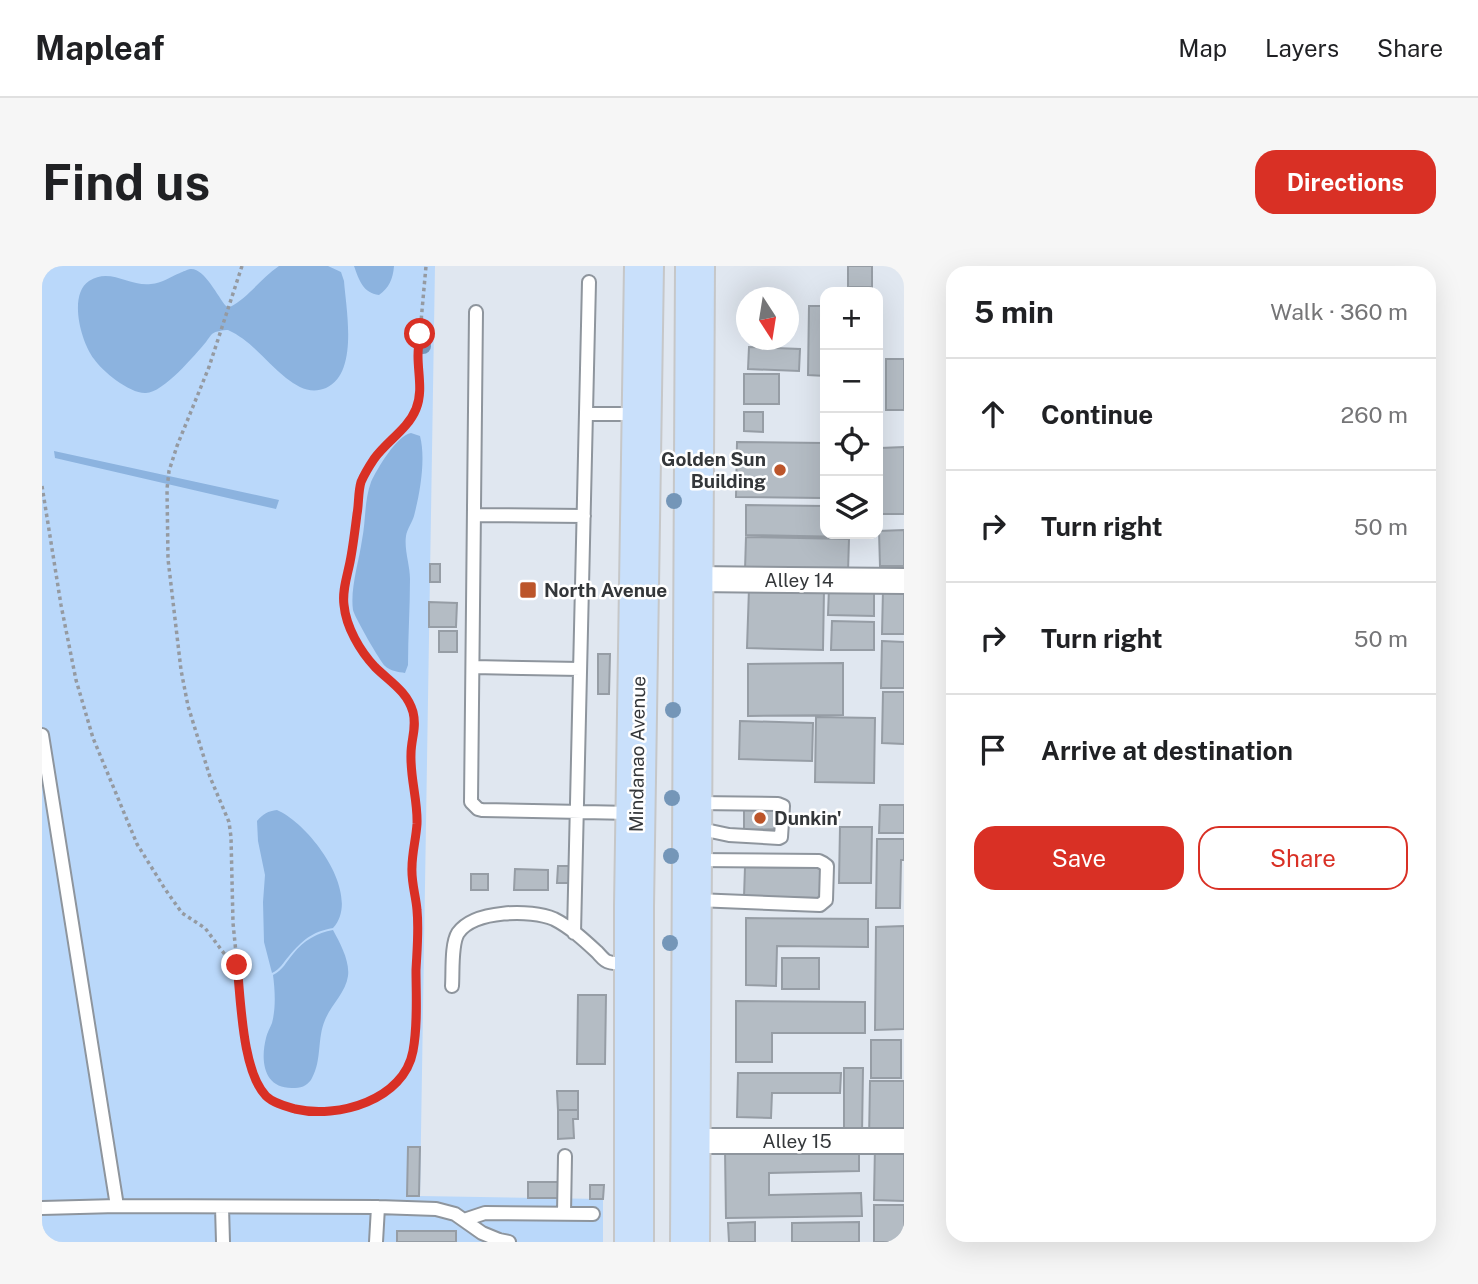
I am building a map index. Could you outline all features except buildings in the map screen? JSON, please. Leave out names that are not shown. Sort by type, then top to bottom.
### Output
[{"type":"main road","name":"Mindanao Avenue","points":[[634,1242],[634,906],[644,266]]},
{"type":"main road","points":[[690,1242],[695,266]]},
{"type":"main road","points":[[636,807],[652,824],[692,830]]},
{"type":"main road","points":[[634,906],[643,890],[660,882],[679,886],[686,892],[692,905]]},
{"type":"street","name":"Alley 14","points":[[694,579],[904,581]]},
{"type":"street","name":"Alley 15","points":[[691,1141],[904,1141]]},
{"type":"lane","points":[[574,933],[589,282]]},
{"type":"lane","points":[[476,312],[471,802],[482,810],[577,812],[636,807]]},
{"type":"lane","points":[[586,414],[642,414]]},
{"type":"lane","points":[[474,515],[584,516]]},
{"type":"lane","points":[[473,667],[580,669]]},
{"type":"lane","points":[[42,735],[117,1206]]},
{"type":"lane","points":[[778,804],[783,806],[779,838],[692,830],[778,804]]},
{"type":"lane","points":[[692,830],[819,861],[827,866],[826,900],[820,905],[692,905]]},
{"type":"lane","points":[[452,986],[454,941],[459,932],[468,923],[484,916],[503,913],[552,918],[574,933],[606,962],[634,963]]},
{"type":"lane","points":[[564,1213],[565,1156]]},
{"type":"lane","points":[[42,1208],[117,1206],[436,1209],[455,1214],[482,1233],[509,1242]]},
{"type":"lane","points":[[222,1207],[223,1242]]},
{"type":"lane","points":[[376,1242],[378,1207]]},
{"type":"lane","points":[[464,1220],[485,1213],[593,1214]]},
{"type":"path","points":[[242,266],[209,367],[169,471],[168,559],[188,706],[210,777],[229,822],[233,923],[246,1048],[256,1081],[266,1097],[281,1105],[321,1112],[354,1107],[380,1096],[406,1071],[413,1052],[417,911],[411,869],[417,825],[411,777],[414,714],[397,686],[374,666],[354,637],[347,620],[344,592],[361,483],[374,459],[409,422],[416,410],[420,394],[418,355],[426,266]]},
{"type":"path","points":[[42,486],[61,606],[76,680],[93,738],[137,844],[164,889],[182,913],[205,928],[238,973]]},
{"type":"shaded area","points":[[42,266],[435,266],[420,1196],[603,1199],[603,1242],[42,1242]]},
{"type":"shaded area","points":[[279,266],[328,266],[341,272],[348,323],[347,355],[336,380],[321,390],[305,389],[296,385],[244,340],[228,330],[212,334],[187,364],[161,387],[146,393],[140,392],[125,386],[103,370],[89,351],[81,331],[79,297],[89,281],[97,277],[151,284],[189,269],[195,270],[205,277],[226,306],[230,307]]},
{"type":"shaded area","points":[[354,266],[394,266],[393,275],[390,283],[379,295],[374,294],[365,289]]},
{"type":"shaded area","points":[[411,433],[420,436],[422,465],[416,507],[406,536],[410,579],[408,665],[405,673],[385,666],[358,621],[352,602],[371,482],[394,446]]},
{"type":"shaded area","points":[[54,451],[279,500],[276,509],[55,458]]},
{"type":"shaded area","points":[[277,810],[304,830],[317,845],[329,862],[342,898],[341,914],[333,928],[308,938],[272,973],[264,942],[265,875],[257,821],[266,813]]},
{"type":"shaded area","points":[[333,930],[346,958],[347,982],[325,1020],[317,1064],[311,1080],[301,1087],[285,1087],[271,1079],[264,1065],[266,1036],[274,1011],[273,975],[306,941]]},
{"type":"place","name":"Golden Sun Building","points":[[780,470]]},
{"type":"place","name":"North Avenue","points":[[528,590]]},
{"type":"place","name":"Dunkin'","points":[[760,818]]},
{"type":"route","points":[[237,965],[246,1048],[256,1081],[266,1097],[281,1105],[304,1111],[338,1111],[380,1096],[406,1071],[413,1052],[415,1028],[417,911],[411,869],[417,825],[411,777],[414,714],[397,686],[374,666],[354,637],[347,620],[344,592],[361,483],[374,459],[409,422],[416,410],[420,394],[420,334]]}]
